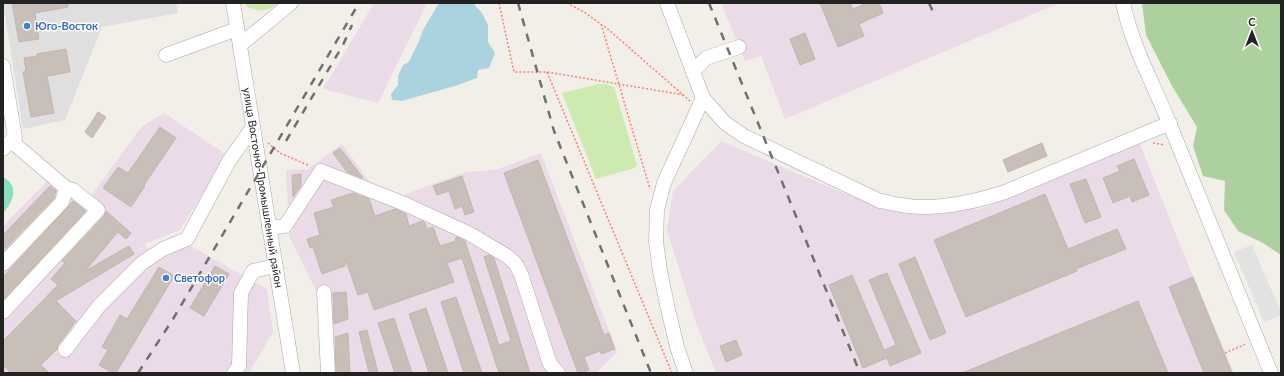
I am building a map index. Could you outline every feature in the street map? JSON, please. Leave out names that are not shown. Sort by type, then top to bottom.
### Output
[{"type":"street","name":"улица Восточно-Промышленный район","points":[[233,3],[293,373]]},
{"type":"street","points":[[240,45],[291,3]]},
{"type":"street","points":[[667,3],[694,72],[701,103],[725,123],[744,136],[880,201],[902,206],[928,206],[986,198],[1005,192],[1170,123]]},
{"type":"street","points":[[1123,3],[1127,22],[1134,40],[1170,123],[1271,373]]},
{"type":"street","points":[[166,55],[237,29]]},
{"type":"street","points":[[694,72],[706,58],[739,47]]},
{"type":"street","points":[[3,66],[15,137],[7,145],[66,188],[73,190],[98,210],[3,312]]},
{"type":"street","points":[[686,373],[677,348],[660,270],[656,241],[657,210],[664,183],[701,103]]},
{"type":"street","points":[[65,350],[98,306],[142,263],[163,249],[187,239],[229,161],[253,128]]},
{"type":"street","points":[[269,228],[285,226],[321,171],[412,207],[470,234],[507,256],[515,263],[522,274],[550,364],[558,373]]},
{"type":"street","points":[[3,264],[62,202],[66,188]]},
{"type":"street","points":[[234,373],[239,366],[241,293],[254,271],[275,266]]},
{"type":"street","points":[[324,292],[328,373]]},
{"type":"path","points":[[499,3],[514,72],[547,72],[684,95]]},
{"type":"path","points":[[567,3],[584,12],[601,24],[684,95],[701,103]]},
{"type":"path","points":[[601,24],[657,210]]},
{"type":"path","points":[[547,72],[672,373]]},
{"type":"path","points":[[268,143],[280,153],[321,171]]},
{"type":"path","points":[[1151,143],[1180,148]]},
{"type":"path","points":[[1225,353],[1257,340]]},
{"type":"shaded area","points":[[3,3],[176,3],[178,13],[102,27],[65,120],[23,129]]},
{"type":"shaded area","points":[[374,3],[427,3],[378,103],[323,89]]},
{"type":"shaded area","points":[[721,3],[1057,4],[785,119],[761,56],[745,61]]},
{"type":"shaded area","points":[[164,113],[227,155],[180,230],[145,244],[148,249],[173,236],[267,289],[273,332],[249,373],[3,373],[3,226],[57,171],[91,196],[142,126]]},
{"type":"shaded area","points":[[721,141],[841,192],[906,214],[974,207],[978,210],[1140,144],[1180,245],[1234,373],[716,373],[696,323],[667,230],[673,191]]},
{"type":"shaded area","points":[[342,144],[375,189],[398,197],[465,172],[495,170],[541,153],[617,352],[596,373],[325,373],[322,303],[289,236],[286,170],[308,169]]},
{"type":"shaded area","points":[[1252,245],[1281,312],[1281,315],[1264,322],[1234,252]]},
{"type":"green space","points":[[246,3],[277,3],[270,9],[258,10],[246,6]]},
{"type":"green space","points":[[1142,3],[1281,3],[1281,255],[1263,243],[1238,231],[1224,210],[1225,181],[1203,176],[1193,146],[1197,127],[1172,86],[1146,35]]},
{"type":"green space","points":[[599,84],[606,84],[614,87],[637,165],[635,168],[596,179],[562,93]]},
{"type":"green space","points":[[3,177],[12,185],[13,194],[10,204],[3,213]]},
{"type":"water","points":[[439,3],[473,3],[482,13],[488,25],[488,42],[495,53],[489,68],[478,70],[477,78],[458,85],[402,101],[392,100],[391,94],[398,85],[398,76],[403,65],[409,62],[423,30]]},
{"type":"building","name":"Юго-Восток","points":[[12,3],[68,3],[68,7],[35,13],[39,39],[19,42]]},
{"type":"building","points":[[820,3],[850,3],[853,9],[867,3],[879,3],[883,13],[859,24],[864,36],[838,47]]},
{"type":"building","points":[[805,33],[815,59],[800,65],[790,39]]},
{"type":"building","points":[[66,49],[70,72],[47,76],[54,113],[31,117],[23,72],[26,71],[24,58]]},
{"type":"building","points":[[98,112],[106,117],[92,138],[85,132]]},
{"type":"building","points":[[160,127],[176,138],[131,207],[103,188],[118,167],[128,173]]},
{"type":"building","points":[[1042,143],[1047,156],[1008,172],[1003,160]]},
{"type":"building","points":[[340,148],[363,178],[347,172],[333,153]]},
{"type":"building","points":[[1134,159],[1149,195],[1132,202],[1130,196],[1113,203],[1103,178],[1120,171],[1117,166]]},
{"type":"building","points":[[538,160],[604,335],[609,333],[615,349],[601,354],[600,351],[584,357],[589,370],[582,373],[578,373],[504,173]]},
{"type":"building","points":[[301,174],[301,186],[293,197],[292,175]]},
{"type":"building","points":[[462,176],[474,212],[465,215],[462,206],[455,209],[449,191],[437,195],[433,186]]},
{"type":"building","points":[[1086,179],[1101,217],[1085,223],[1070,184]]},
{"type":"building","points":[[50,186],[56,191],[54,198],[3,251],[3,235]]},
{"type":"building","points":[[353,193],[369,199],[375,216],[395,209],[406,214],[409,226],[422,221],[425,223],[427,229],[433,227],[440,246],[456,241],[455,238],[457,237],[465,241],[499,345],[511,341],[484,257],[489,255],[494,258],[530,373],[499,373],[462,258],[447,263],[454,282],[374,310],[368,292],[358,295],[345,258],[345,266],[322,274],[313,247],[310,248],[307,239],[320,235],[314,213],[334,207],[331,200]]},
{"type":"building","points":[[1045,194],[1068,249],[1117,229],[1126,249],[966,317],[934,240]]},
{"type":"building","points":[[73,201],[86,211],[3,300],[3,277]]},
{"type":"building","points":[[106,211],[131,233],[126,239],[118,232],[85,271],[129,246],[134,254],[56,301],[76,321],[58,345],[57,349],[41,365],[49,373],[11,373],[3,365],[3,341],[58,285],[51,279],[65,263],[62,261],[104,216]]},
{"type":"building","points":[[915,257],[946,333],[930,340],[899,264]]},
{"type":"building","points":[[215,266],[229,274],[204,316],[190,308]]},
{"type":"building","points":[[159,267],[174,276],[116,373],[112,373],[99,365],[108,350],[102,347],[120,315],[127,319]]},
{"type":"building","points":[[887,273],[921,353],[890,366],[887,358],[863,368],[829,285],[852,275],[884,350],[896,345],[869,280]]},
{"type":"building","points":[[1193,277],[1232,373],[1204,373],[1169,287]]},
{"type":"building","points":[[346,292],[348,319],[334,324],[333,293]]},
{"type":"building","points":[[456,297],[482,373],[464,373],[441,302]]},
{"type":"building","points":[[1138,301],[1168,373],[962,373]]},
{"type":"building","points":[[426,308],[448,373],[429,373],[409,314]]},
{"type":"building","points":[[394,318],[412,373],[395,373],[378,323]]},
{"type":"building","points":[[367,330],[378,373],[369,373],[359,332]]},
{"type":"building","points":[[348,333],[350,373],[336,373],[335,337]]},
{"type":"building","points":[[736,340],[742,355],[726,362],[720,346]]},
{"type":"railway","points":[[138,373],[173,319],[359,3]]},
{"type":"railway","points":[[518,3],[554,131],[651,373]]},
{"type":"railway","points":[[709,3],[860,373]]},
{"type":"railway","points":[[929,3],[934,14]]},
{"type":"railway","points":[[286,141],[343,45],[352,25]]},
{"type":"place","name":"Юго-Восток","points":[[27,26]]},
{"type":"place","name":"Светофор","points":[[166,278]]}]
